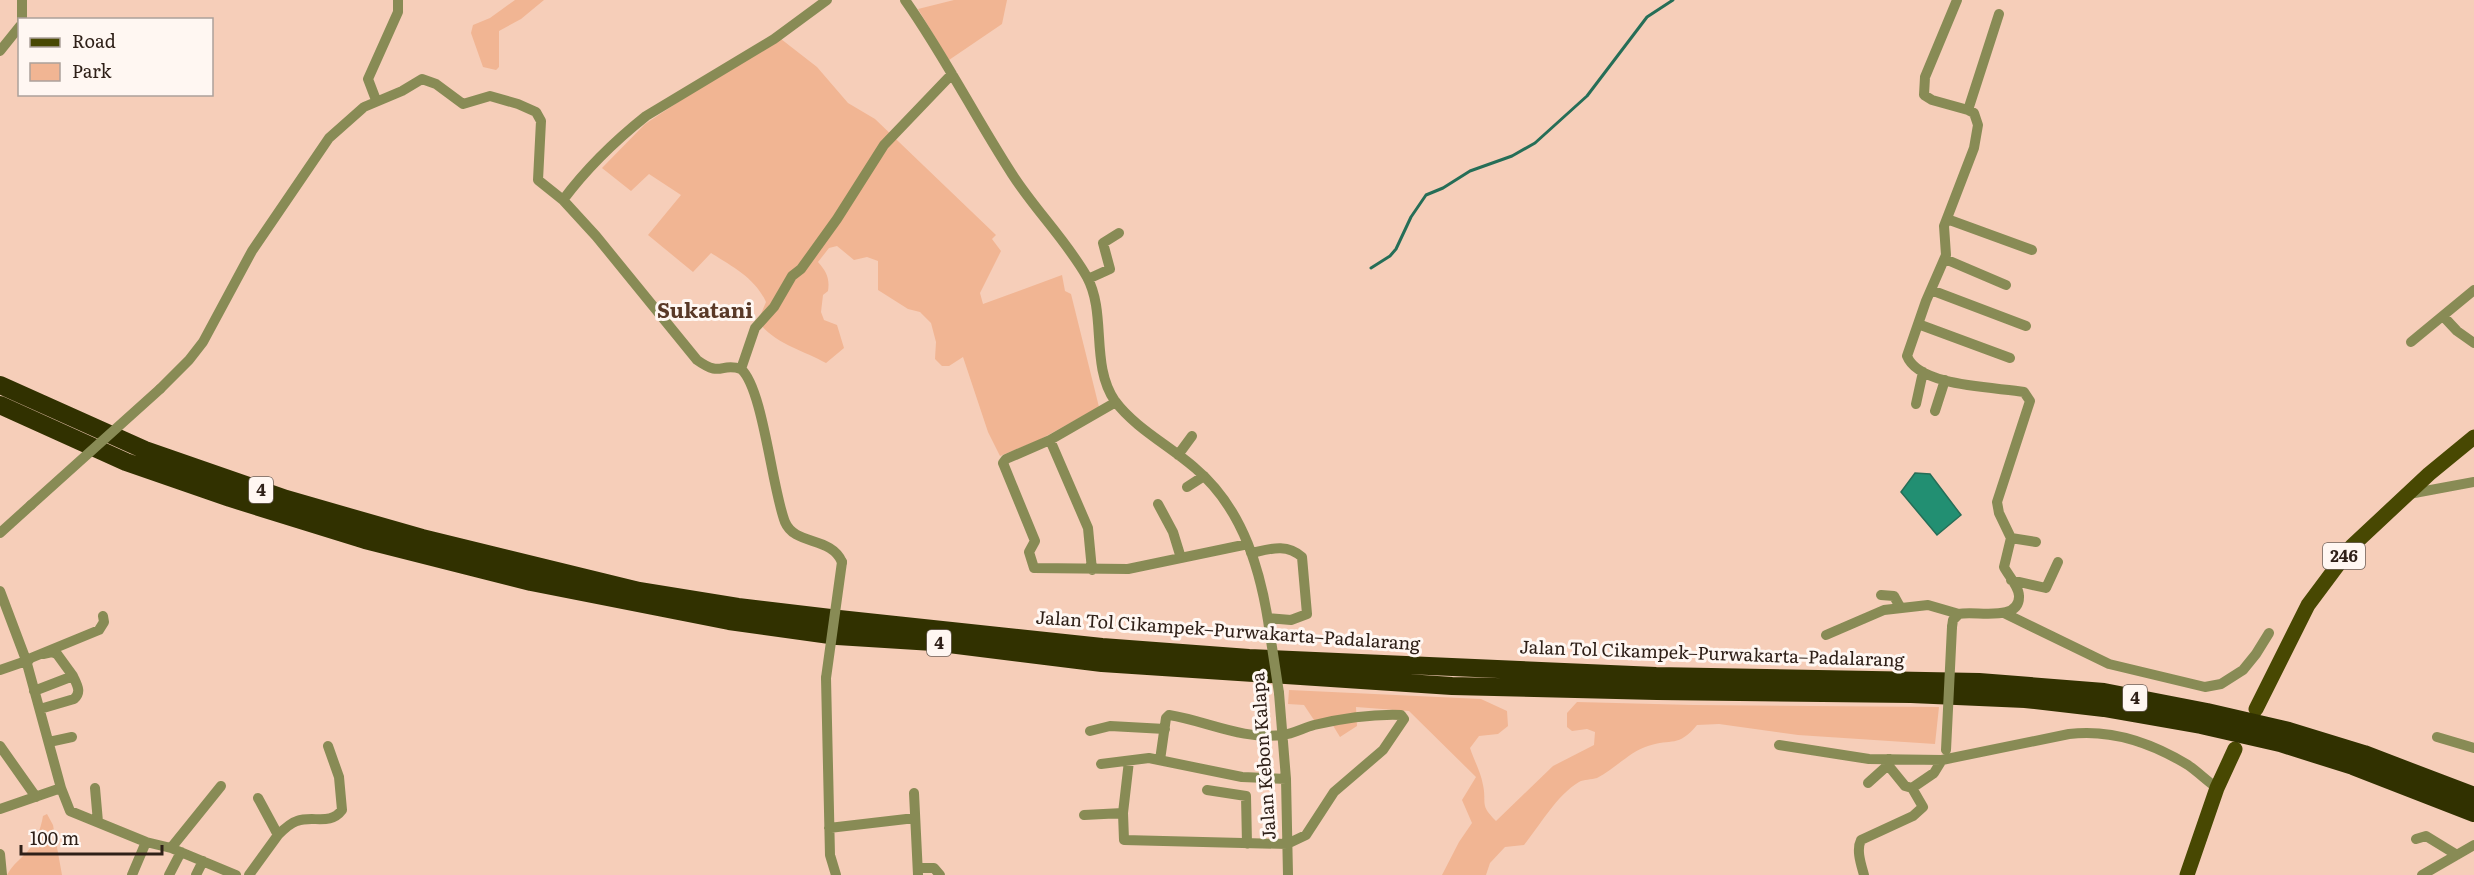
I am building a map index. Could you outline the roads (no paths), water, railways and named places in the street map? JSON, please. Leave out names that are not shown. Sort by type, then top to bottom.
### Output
[{"type":"highway","name":"Jalan Tol Cikampek–Purwakarta–Padalarang","points":[[0,385],[145,450],[286,499],[522,564],[639,591],[738,607],[839,619],[1102,647],[1249,658],[1656,676],[1957,681],[2104,692],[2289,731],[2364,754],[2474,796]]},
{"type":"highway","name":"Jalan Tol Cikampek–Purwakarta–Padalarang","points":[[0,405],[126,462],[230,498],[366,540],[531,582],[729,621],[837,636],[933,642],[1102,663],[1452,686],[1911,694],[2025,699],[2104,708],[2201,725],[2280,743],[2353,766],[2474,813]]},
{"type":"main road","name":"246","points":[[2256,709],[2293,632],[2323,583],[2352,546],[2474,437]]},
{"type":"main road","points":[[2187,875],[2217,788],[2235,749]]},
{"type":"street","points":[[22,0],[22,18]]},
{"type":"street","points":[[376,100],[368,79],[398,12],[398,0]]},
{"type":"street","points":[[563,200],[629,129],[646,116],[774,39],[827,0]]},
{"type":"street","points":[[905,0],[1016,180],[1088,279],[1095,306],[1104,370],[1116,402],[1050,440],[1006,459],[1003,463],[1035,541],[1029,552],[1033,566],[1036,569],[1128,569],[1181,558],[1279,546],[1302,557],[1307,615],[1291,620],[1268,618]]},
{"type":"street","points":[[1826,635],[1884,610],[1928,605],[1959,614],[1980,612],[1995,615],[2016,606],[2019,598],[2019,593],[2004,567],[2011,538],[1999,513],[1998,496],[2029,405],[2029,398],[2024,392],[1978,387],[1945,380],[1923,372],[1911,364],[1907,357],[1931,290],[1945,259],[1947,252],[1944,232],[1947,219],[1974,148],[1978,125],[1974,113],[1932,100],[1924,95],[1923,91],[1928,69],[1957,0]]},
{"type":"street","points":[[1968,110],[1999,14]]},
{"type":"street","points":[[0,51],[18,28]]},
{"type":"street","points":[[741,369],[755,328],[774,308],[792,276],[801,269],[837,219],[884,145],[951,74]]},
{"type":"street","points":[[0,533],[160,389],[189,360],[203,342],[252,251],[324,145],[352,116],[376,100],[426,79],[464,104],[490,96],[518,104],[536,112],[541,121],[537,176],[544,186],[563,200],[596,236],[697,360],[709,369],[719,371],[729,367],[741,369],[747,375],[780,507],[788,528],[795,534],[834,549],[842,562],[826,678],[831,855],[836,875]]},
{"type":"street","points":[[1947,219],[2032,250]]},
{"type":"street","points":[[1088,279],[1110,269],[1104,243],[1119,233]]},
{"type":"street","points":[[1945,259],[2006,285]]},
{"type":"street","points":[[1931,290],[2026,326]]},
{"type":"street","points":[[2411,342],[2474,290]]},
{"type":"street","points":[[2443,316],[2457,331],[2474,343]]},
{"type":"street","points":[[1918,324],[2010,358]]},
{"type":"street","points":[[1916,404],[1923,372]]},
{"type":"street","points":[[1935,411],[1945,380]]},
{"type":"street","name":"Jalan Kebon Kalapa","points":[[1116,402],[1145,429],[1204,476],[1224,499],[1250,549],[1261,578],[1283,735],[1288,875]]},
{"type":"street","points":[[1178,454],[1192,436]]},
{"type":"street","points":[[1050,440],[1088,528],[1092,570]]},
{"type":"street","points":[[1187,487],[1204,476]]},
{"type":"street","points":[[2408,494],[2473,484]]},
{"type":"street","points":[[1158,504],[1173,532],[1181,558]]},
{"type":"street","points":[[2011,538],[2036,542]]},
{"type":"street","points":[[2011,580],[2046,588],[2058,562]]},
{"type":"street","points":[[0,591],[25,661],[61,788],[70,811],[236,875]]},
{"type":"street","points":[[1881,595],[1894,596],[1900,607]]},
{"type":"street","points":[[2004,613],[2109,664],[2205,687],[2221,684],[2243,670],[2269,633]]},
{"type":"street","points":[[1912,788],[1925,781],[1945,757],[1952,627],[1953,620],[1959,614]]},
{"type":"street","points":[[25,661],[99,630],[104,622],[103,616]]},
{"type":"street","points":[[0,670],[52,652],[57,654],[73,676],[79,690],[78,695],[40,710]]},
{"type":"street","points":[[34,692],[73,676]]},
{"type":"street","points":[[1129,761],[1122,837],[1127,842],[1287,844],[1306,835],[1334,792],[1383,750],[1404,719],[1394,715],[1370,717],[1316,725],[1283,735],[1244,735],[1170,715],[1166,718],[1160,760]]},
{"type":"street","points":[[1090,731],[1110,726],[1165,729]]},
{"type":"street","points":[[1779,746],[1888,762],[1945,757],[2089,731],[2112,734],[2173,757],[2189,766],[2217,788]]},
{"type":"street","points":[[2437,737],[2474,748]]},
{"type":"street","points":[[49,742],[72,738]]},
{"type":"street","points":[[249,875],[278,835],[297,821],[329,819],[342,810],[339,777],[328,746]]},
{"type":"street","points":[[1,750],[36,797]]},
{"type":"street","points":[[1101,764],[1149,758],[1242,777],[1286,779]]},
{"type":"street","points":[[1868,783],[1888,762]]},
{"type":"street","points":[[1864,875],[1859,842],[1873,832],[1913,816],[1922,809],[1922,802],[1912,788],[1905,786],[1888,762]]},
{"type":"street","points":[[169,875],[176,850],[221,786]]},
{"type":"street","points":[[0,809],[61,788]]},
{"type":"street","points":[[95,788],[98,822]]},
{"type":"street","points":[[1207,789],[1246,796],[1247,844]]},
{"type":"street","points":[[914,794],[918,872],[934,868],[939,875]]},
{"type":"street","points":[[258,798],[278,835]]},
{"type":"street","points":[[1084,815],[1123,813]]},
{"type":"street","points":[[830,828],[915,819]]},
{"type":"street","points":[[2416,839],[2426,836],[2457,855]]},
{"type":"street","points":[[132,875],[146,842]]},
{"type":"street","points":[[2428,874],[2474,845]]},
{"type":"street","points":[[0,854],[2,875]]},
{"type":"street","points":[[196,875],[203,861]]},
{"type":"waterway","points":[[1371,268],[1390,256],[1396,249],[1411,217],[1426,195],[1443,188],[1470,171],[1512,156],[1535,143],[1587,96],[1647,17],[1673,0]]},
{"type":"district","name":"Sukatani","points":[[705,311]]}]
